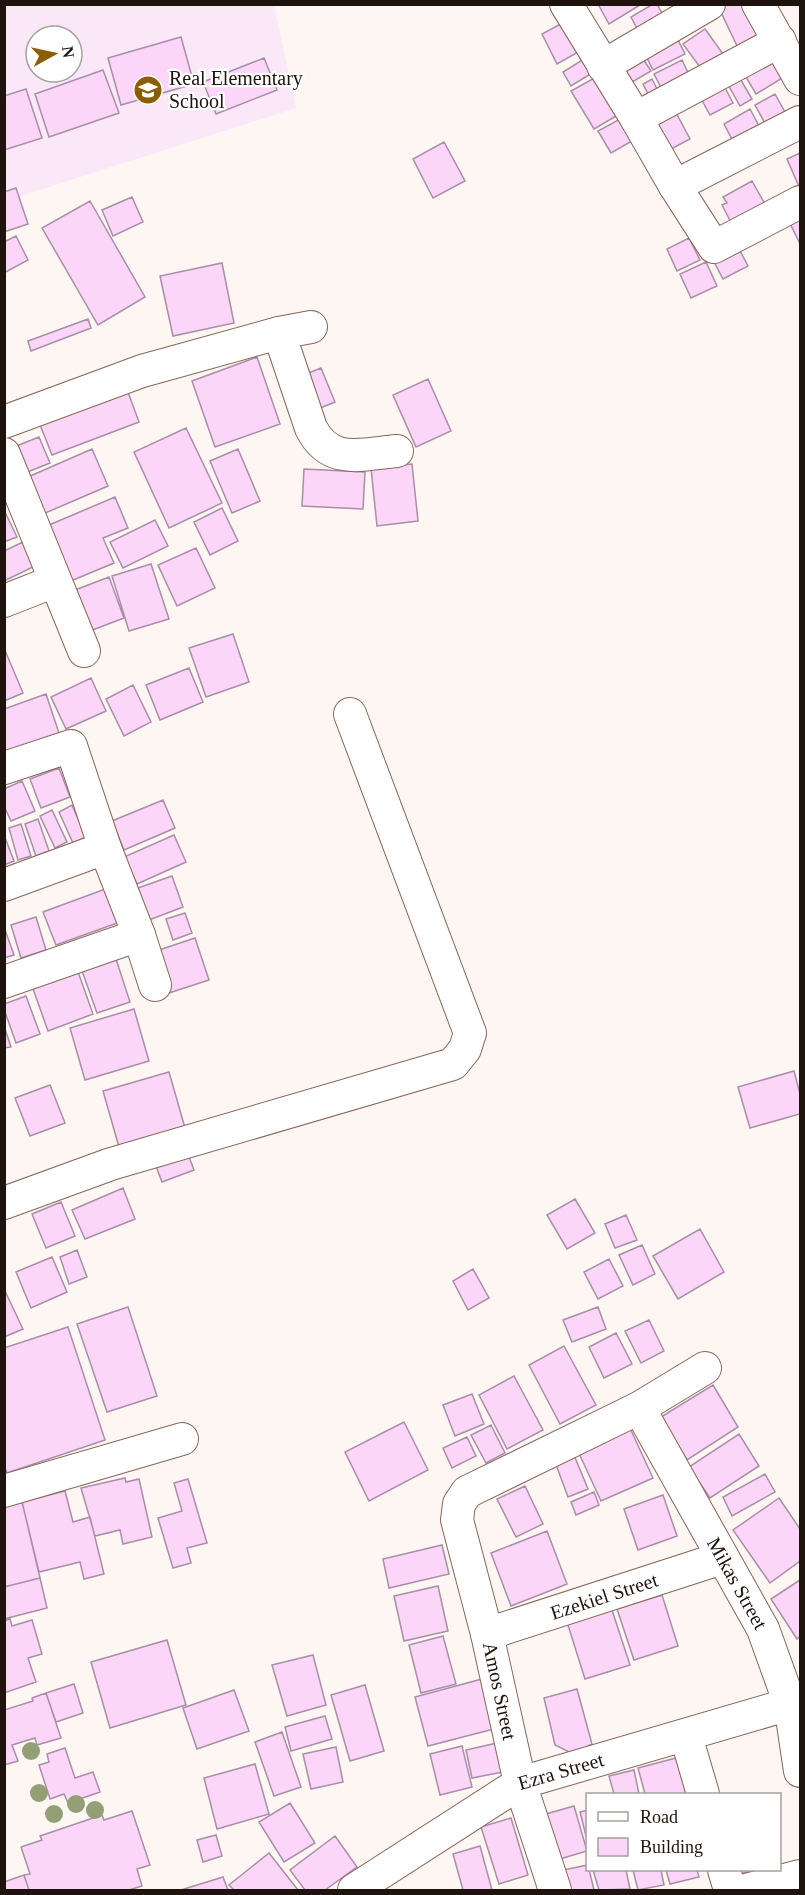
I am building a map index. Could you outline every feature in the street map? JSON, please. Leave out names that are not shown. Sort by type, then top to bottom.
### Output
[{"type":"street","points":[[566,4],[714,247],[801,202]]},
{"type":"street","points":[[603,66],[709,4]]},
{"type":"street","points":[[758,4],[801,79]]},
{"type":"street","points":[[636,118],[780,41]]},
{"type":"street","points":[[675,186],[801,122]]},
{"type":"street","points":[[4,422],[142,371],[279,333],[311,327]]},
{"type":"street","points":[[279,333],[311,428],[323,446],[334,453],[345,456],[397,451]]},
{"type":"street","points":[[4,454],[84,651]]},
{"type":"street","points":[[4,601],[55,581]]},
{"type":"street","points":[[4,1203],[111,1164],[453,1064],[465,1049],[470,1033],[350,714]]},
{"type":"street","points":[[4,768],[71,746],[155,985]]},
{"type":"street","points":[[4,885],[105,848]]},
{"type":"street","points":[[4,982],[139,935]]},
{"type":"street","points":[[639,1408],[705,1368]]},
{"type":"street","name":"Amos Street","points":[[555,1890],[520,1784],[487,1634],[457,1520],[459,1504],[467,1492],[639,1408]]},
{"type":"street","name":"Mikas Street","points":[[639,1408],[764,1629],[790,1704],[801,1771]]},
{"type":"street","points":[[4,1491],[182,1438]]},
{"type":"street","name":"Ezekiel Street","points":[[487,1634],[722,1558]]},
{"type":"street","name":"Ezra Street","points":[[354,1890],[520,1784],[790,1704]]},
{"type":"street","points":[[686,1736],[703,1793]]},
{"type":"street","points":[[725,1871],[730,1890]]},
{"type":"street","points":[[746,1890],[801,1876]]},
{"type":"shaded area","name":"Real Elementary School","points":[[5,5],[274,5],[296,108],[5,201]]},
{"type":"building","points":[[598,4],[640,4],[640,5],[609,24]]},
{"type":"building","points":[[657,4],[665,19],[640,34],[631,17]]},
{"type":"building","points":[[727,4],[746,4],[763,38],[739,50],[719,8]]},
{"type":"building","points":[[564,22],[580,51],[557,64],[542,34]]},
{"type":"building","points":[[705,29],[726,58],[705,74],[683,44]]},
{"type":"building","points":[[674,32],[685,54],[653,70],[642,48]]},
{"type":"building","points":[[181,37],[194,84],[121,105],[108,58]]},
{"type":"building","points":[[638,51],[651,71],[622,88],[609,68]]},
{"type":"building","points":[[771,55],[784,77],[756,94],[743,72]]},
{"type":"building","points":[[264,58],[277,90],[216,114],[203,82]]},
{"type":"building","points":[[584,59],[592,73],[571,86],[563,72]]},
{"type":"building","points":[[682,60],[692,81],[665,95],[654,74]]},
{"type":"building","points":[[103,70],[119,113],[49,137],[35,94],[63,84],[84,84],[84,77]]},
{"type":"building","points":[[738,75],[752,99],[740,106],[726,81]]},
{"type":"building","points":[[596,77],[618,115],[594,129],[571,91]]},
{"type":"building","points":[[652,79],[661,97],[652,102],[643,84]]},
{"type":"building","points":[[722,82],[733,103],[710,115],[699,95]]},
{"type":"building","points":[[26,89],[42,138],[4,150],[4,96]]},
{"type":"building","points":[[775,94],[786,114],[766,125],[755,105]]},
{"type":"building","points":[[674,109],[690,139],[658,156],[642,126]]},
{"type":"building","points":[[750,109],[760,128],[734,143],[724,124]]},
{"type":"building","points":[[620,119],[632,141],[611,153],[598,131]]},
{"type":"building","points":[[444,142],[465,181],[433,198],[413,159]]},
{"type":"building","points":[[800,153],[800,189],[787,159]]},
{"type":"building","points":[[752,181],[770,213],[736,232],[722,205],[727,203],[723,197]]},
{"type":"building","points":[[16,188],[28,224],[4,232],[4,192]]},
{"type":"building","points":[[132,197],[143,222],[113,236],[102,210]]},
{"type":"building","points":[[90,201],[145,297],[98,325],[42,228]]},
{"type":"building","points":[[800,207],[800,244],[786,215]]},
{"type":"building","points":[[16,236],[28,260],[4,273],[4,242]]},
{"type":"building","points":[[689,238],[700,260],[677,271],[667,249]]},
{"type":"building","points":[[736,243],[748,266],[723,279],[711,256]]},
{"type":"building","points":[[706,262],[717,286],[691,298],[680,274]]},
{"type":"building","points":[[222,263],[234,323],[173,336],[160,276]]},
{"type":"building","points":[[88,319],[91,328],[31,351],[28,341]]},
{"type":"building","points":[[257,357],[280,424],[215,447],[192,381]]},
{"type":"building","points":[[321,368],[335,402],[310,412],[296,378]]},
{"type":"building","points":[[428,379],[451,431],[416,447],[393,395]]},
{"type":"building","points":[[125,384],[139,422],[52,455],[37,417]]},
{"type":"building","points":[[186,428],[222,503],[169,528],[134,452]]},
{"type":"building","points":[[39,437],[50,463],[25,473],[14,447]]},
{"type":"building","points":[[92,449],[108,486],[43,514],[28,477]]},
{"type":"building","points":[[238,449],[260,501],[232,513],[210,461]]},
{"type":"building","points":[[412,464],[418,521],[377,526],[371,468]]},
{"type":"building","points":[[304,469],[365,472],[363,509],[302,506]]},
{"type":"building","points":[[115,497],[128,528],[103,538],[114,563],[66,583],[42,528]]},
{"type":"building","points":[[222,508],[238,541],[210,555],[194,522]]},
{"type":"building","points":[[4,510],[17,537],[4,542]]},
{"type":"building","points":[[155,520],[168,546],[123,568],[110,542]]},
{"type":"building","points":[[23,542],[35,566],[4,581],[4,551]]},
{"type":"building","points":[[196,548],[215,588],[177,606],[158,565]]},
{"type":"building","points":[[151,564],[169,619],[129,631],[112,576]]},
{"type":"building","points":[[109,577],[124,618],[82,634],[67,593]]},
{"type":"building","points":[[233,634],[249,682],[206,697],[189,648]]},
{"type":"building","points":[[4,648],[23,693],[4,701]]},
{"type":"building","points":[[189,668],[203,702],[160,720],[146,685]]},
{"type":"building","points":[[91,678],[106,711],[66,729],[51,697]]},
{"type":"building","points":[[133,685],[151,722],[124,736],[106,699]]},
{"type":"building","points":[[46,694],[60,736],[4,755],[4,709]]},
{"type":"building","points":[[59,768],[70,797],[41,808],[30,779]]},
{"type":"building","points":[[22,781],[35,811],[11,821],[4,806],[4,789]]},
{"type":"building","points":[[163,800],[175,828],[124,850],[112,821]]},
{"type":"building","points":[[72,805],[86,837],[73,843],[59,812]]},
{"type":"building","points":[[52,810],[67,842],[55,848],[40,816]]},
{"type":"building","points":[[38,819],[49,851],[36,856],[25,824]]},
{"type":"building","points":[[21,824],[31,856],[18,860],[9,828]]},
{"type":"building","points":[[4,835],[14,861],[4,865]]},
{"type":"building","points":[[174,835],[186,862],[137,884],[124,857]]},
{"type":"building","points":[[172,876],[183,907],[149,920],[138,888]]},
{"type":"building","points":[[108,888],[120,922],[56,945],[43,912]]},
{"type":"building","points":[[185,913],[192,933],[173,940],[166,919]]},
{"type":"building","points":[[36,917],[46,950],[21,958],[11,925]]},
{"type":"building","points":[[4,927],[14,955],[4,958]]},
{"type":"building","points":[[195,938],[209,980],[169,993],[156,951]]},
{"type":"building","points":[[115,956],[130,1002],[97,1013],[81,968]]},
{"type":"building","points":[[77,969],[93,1014],[48,1031],[32,986]]},
{"type":"building","points":[[26,996],[40,1034],[16,1043],[4,1004]]},
{"type":"building","points":[[134,1009],[149,1061],[85,1080],[70,1028]]},
{"type":"building","points":[[4,1026],[11,1047],[4,1048]]},
{"type":"building","points":[[794,1071],[800,1094],[800,1114],[750,1128],[738,1087]]},
{"type":"building","points":[[169,1072],[185,1128],[119,1147],[103,1091]]},
{"type":"building","points":[[50,1085],[65,1123],[30,1136],[15,1098]]},
{"type":"building","points":[[186,1149],[194,1170],[162,1182],[154,1161]]},
{"type":"building","points":[[123,1188],[135,1219],[85,1239],[72,1210]]},
{"type":"building","points":[[575,1199],[595,1233],[567,1249],[547,1215]]},
{"type":"building","points":[[61,1202],[75,1236],[46,1248],[32,1214]]},
{"type":"building","points":[[626,1215],[637,1240],[615,1248],[605,1224]]},
{"type":"building","points":[[700,1229],[724,1272],[678,1299],[653,1256]]},
{"type":"building","points":[[642,1245],[655,1274],[633,1285],[619,1255]]},
{"type":"building","points":[[77,1250],[87,1277],[69,1284],[60,1257]]},
{"type":"building","points":[[52,1257],[67,1292],[31,1308],[16,1272]]},
{"type":"building","points":[[609,1259],[623,1286],[598,1299],[584,1272]]},
{"type":"building","points":[[473,1269],[489,1298],[468,1310],[453,1281]]},
{"type":"building","points":[[4,1289],[23,1329],[4,1337]]},
{"type":"building","points":[[128,1307],[157,1396],[107,1412],[77,1324]]},
{"type":"building","points":[[598,1307],[606,1329],[572,1342],[563,1320]]},
{"type":"building","points":[[649,1320],[664,1351],[641,1363],[625,1331]]},
{"type":"building","points":[[68,1327],[105,1440],[7,1473],[4,1465],[4,1348]]},
{"type":"building","points":[[616,1333],[632,1364],[604,1378],[589,1347]]},
{"type":"building","points":[[564,1346],[596,1405],[560,1424],[529,1365]]},
{"type":"building","points":[[514,1376],[543,1430],[507,1449],[479,1395]]},
{"type":"building","points":[[713,1385],[738,1427],[687,1460],[661,1417]]},
{"type":"building","points":[[472,1394],[484,1424],[455,1436],[443,1405]]},
{"type":"building","points":[[404,1422],[428,1470],[369,1501],[345,1452]]},
{"type":"building","points":[[491,1425],[505,1453],[486,1463],[471,1435]]},
{"type":"building","points":[[629,1426],[653,1478],[601,1501],[577,1449]]},
{"type":"building","points":[[739,1434],[759,1466],[710,1498],[689,1467]]},
{"type":"building","points":[[467,1437],[476,1456],[452,1468],[443,1448]]},
{"type":"building","points":[[574,1455],[588,1489],[568,1497],[555,1462]]},
{"type":"building","points":[[765,1474],[775,1492],[732,1516],[723,1497]]},
{"type":"building","points":[[125,1478],[126,1482],[139,1479],[152,1537],[123,1544],[120,1530],[95,1536],[81,1488]]},
{"type":"building","points":[[188,1479],[207,1543],[187,1548],[191,1563],[173,1568],[158,1518],[182,1511],[174,1483]]},
{"type":"building","points":[[525,1486],[543,1524],[516,1537],[497,1499]]},
{"type":"building","points":[[65,1491],[73,1522],[90,1517],[104,1574],[84,1579],[80,1562],[39,1572],[22,1502]]},
{"type":"building","points":[[594,1492],[599,1505],[576,1515],[571,1502]]},
{"type":"building","points":[[20,1493],[40,1578],[4,1587],[4,1497]]},
{"type":"building","points":[[663,1495],[677,1536],[638,1550],[624,1509]]},
{"type":"building","points":[[779,1498],[800,1529],[800,1561],[770,1583],[733,1530]]},
{"type":"building","points":[[547,1531],[567,1584],[511,1606],[491,1553]]},
{"type":"building","points":[[442,1545],[449,1574],[389,1588],[383,1559]]},
{"type":"building","points":[[40,1578],[47,1608],[4,1619],[4,1587]]},
{"type":"building","points":[[800,1580],[800,1636],[797,1639],[771,1599]]},
{"type":"building","points":[[438,1586],[448,1631],[404,1641],[394,1596]]},
{"type":"building","points":[[662,1595],[678,1646],[634,1660],[617,1609]]},
{"type":"building","points":[[611,1607],[630,1665],[585,1679],[567,1622]]},
{"type":"building","points":[[10,1619],[12,1626],[32,1620],[42,1654],[28,1658],[36,1682],[4,1693],[4,1621]]},
{"type":"building","points":[[443,1636],[456,1684],[421,1693],[409,1645]]},
{"type":"building","points":[[167,1640],[186,1705],[110,1728],[91,1662]]},
{"type":"building","points":[[313,1655],[326,1705],[287,1716],[272,1665]]},
{"type":"building","points":[[482,1679],[494,1729],[428,1746],[415,1697]]},
{"type":"building","points":[[74,1684],[83,1713],[56,1722],[46,1693]]},
{"type":"building","points":[[365,1685],[384,1751],[350,1761],[331,1695]]},
{"type":"building","points":[[577,1689],[592,1744],[573,1754],[555,1745],[544,1698]]},
{"type":"building","points":[[234,1690],[249,1731],[197,1749],[183,1708]]},
{"type":"building","points":[[46,1693],[61,1738],[37,1745],[35,1738],[12,1745],[18,1761],[4,1765],[4,1710],[33,1701],[32,1698]]},
{"type":"building","points":[[325,1716],[332,1739],[291,1751],[285,1727]]},
{"type":"building","points":[[282,1732],[301,1787],[274,1796],[255,1742]]},
{"type":"building","points":[[497,1743],[503,1772],[472,1778],[466,1750]]},
{"type":"building","points":[[462,1746],[472,1787],[440,1795],[430,1754]]},
{"type":"building","points":[[336,1747],[343,1782],[311,1789],[303,1754]]},
{"type":"building","points":[[65,1748],[75,1778],[93,1772],[100,1792],[68,1803],[64,1794],[50,1799],[39,1765],[49,1762],[47,1754]]},
{"type":"building","points":[[676,1758],[686,1793],[645,1793],[638,1768]]},
{"type":"building","points":[[255,1764],[269,1814],[217,1829],[204,1778]]},
{"type":"building","points":[[634,1770],[639,1793],[614,1793],[609,1776]]},
{"type":"building","points":[[290,1803],[315,1843],[284,1862],[259,1822]]},
{"type":"building","points":[[574,1806],[586,1851],[553,1861],[539,1816]]},
{"type":"building","points":[[586,1810],[586,1836],[580,1812]]},
{"type":"building","points":[[132,1811],[150,1865],[137,1869],[142,1886],[129,1890],[29,1890],[24,1875],[30,1874],[21,1847],[42,1840],[40,1836],[102,1815],[104,1820]]},
{"type":"building","points":[[511,1818],[528,1875],[499,1884],[481,1827]]},
{"type":"building","points":[[216,1835],[222,1856],[203,1862],[197,1840]]},
{"type":"building","points":[[335,1836],[357,1867],[325,1890],[305,1890],[290,1870]]},
{"type":"building","points":[[480,1846],[492,1890],[463,1890],[453,1854]]},
{"type":"building","points":[[269,1853],[298,1890],[234,1890],[229,1885]]},
{"type":"building","points":[[586,1865],[594,1890],[567,1890],[563,1870]]},
{"type":"building","points":[[593,1871],[626,1871],[630,1889],[599,1890]]},
{"type":"building","points":[[633,1871],[661,1871],[664,1885],[638,1890]]},
{"type":"building","points":[[666,1871],[697,1871],[699,1877],[670,1884]]},
{"type":"building","points":[[731,1871],[755,1871],[732,1875]]},
{"type":"building","points":[[24,1875],[29,1890],[4,1890],[4,1882]]},
{"type":"building","points":[[223,1877],[228,1890],[181,1890]]},
{"type":"place","name":"Real Elementary School","points":[[148,90]]}]
